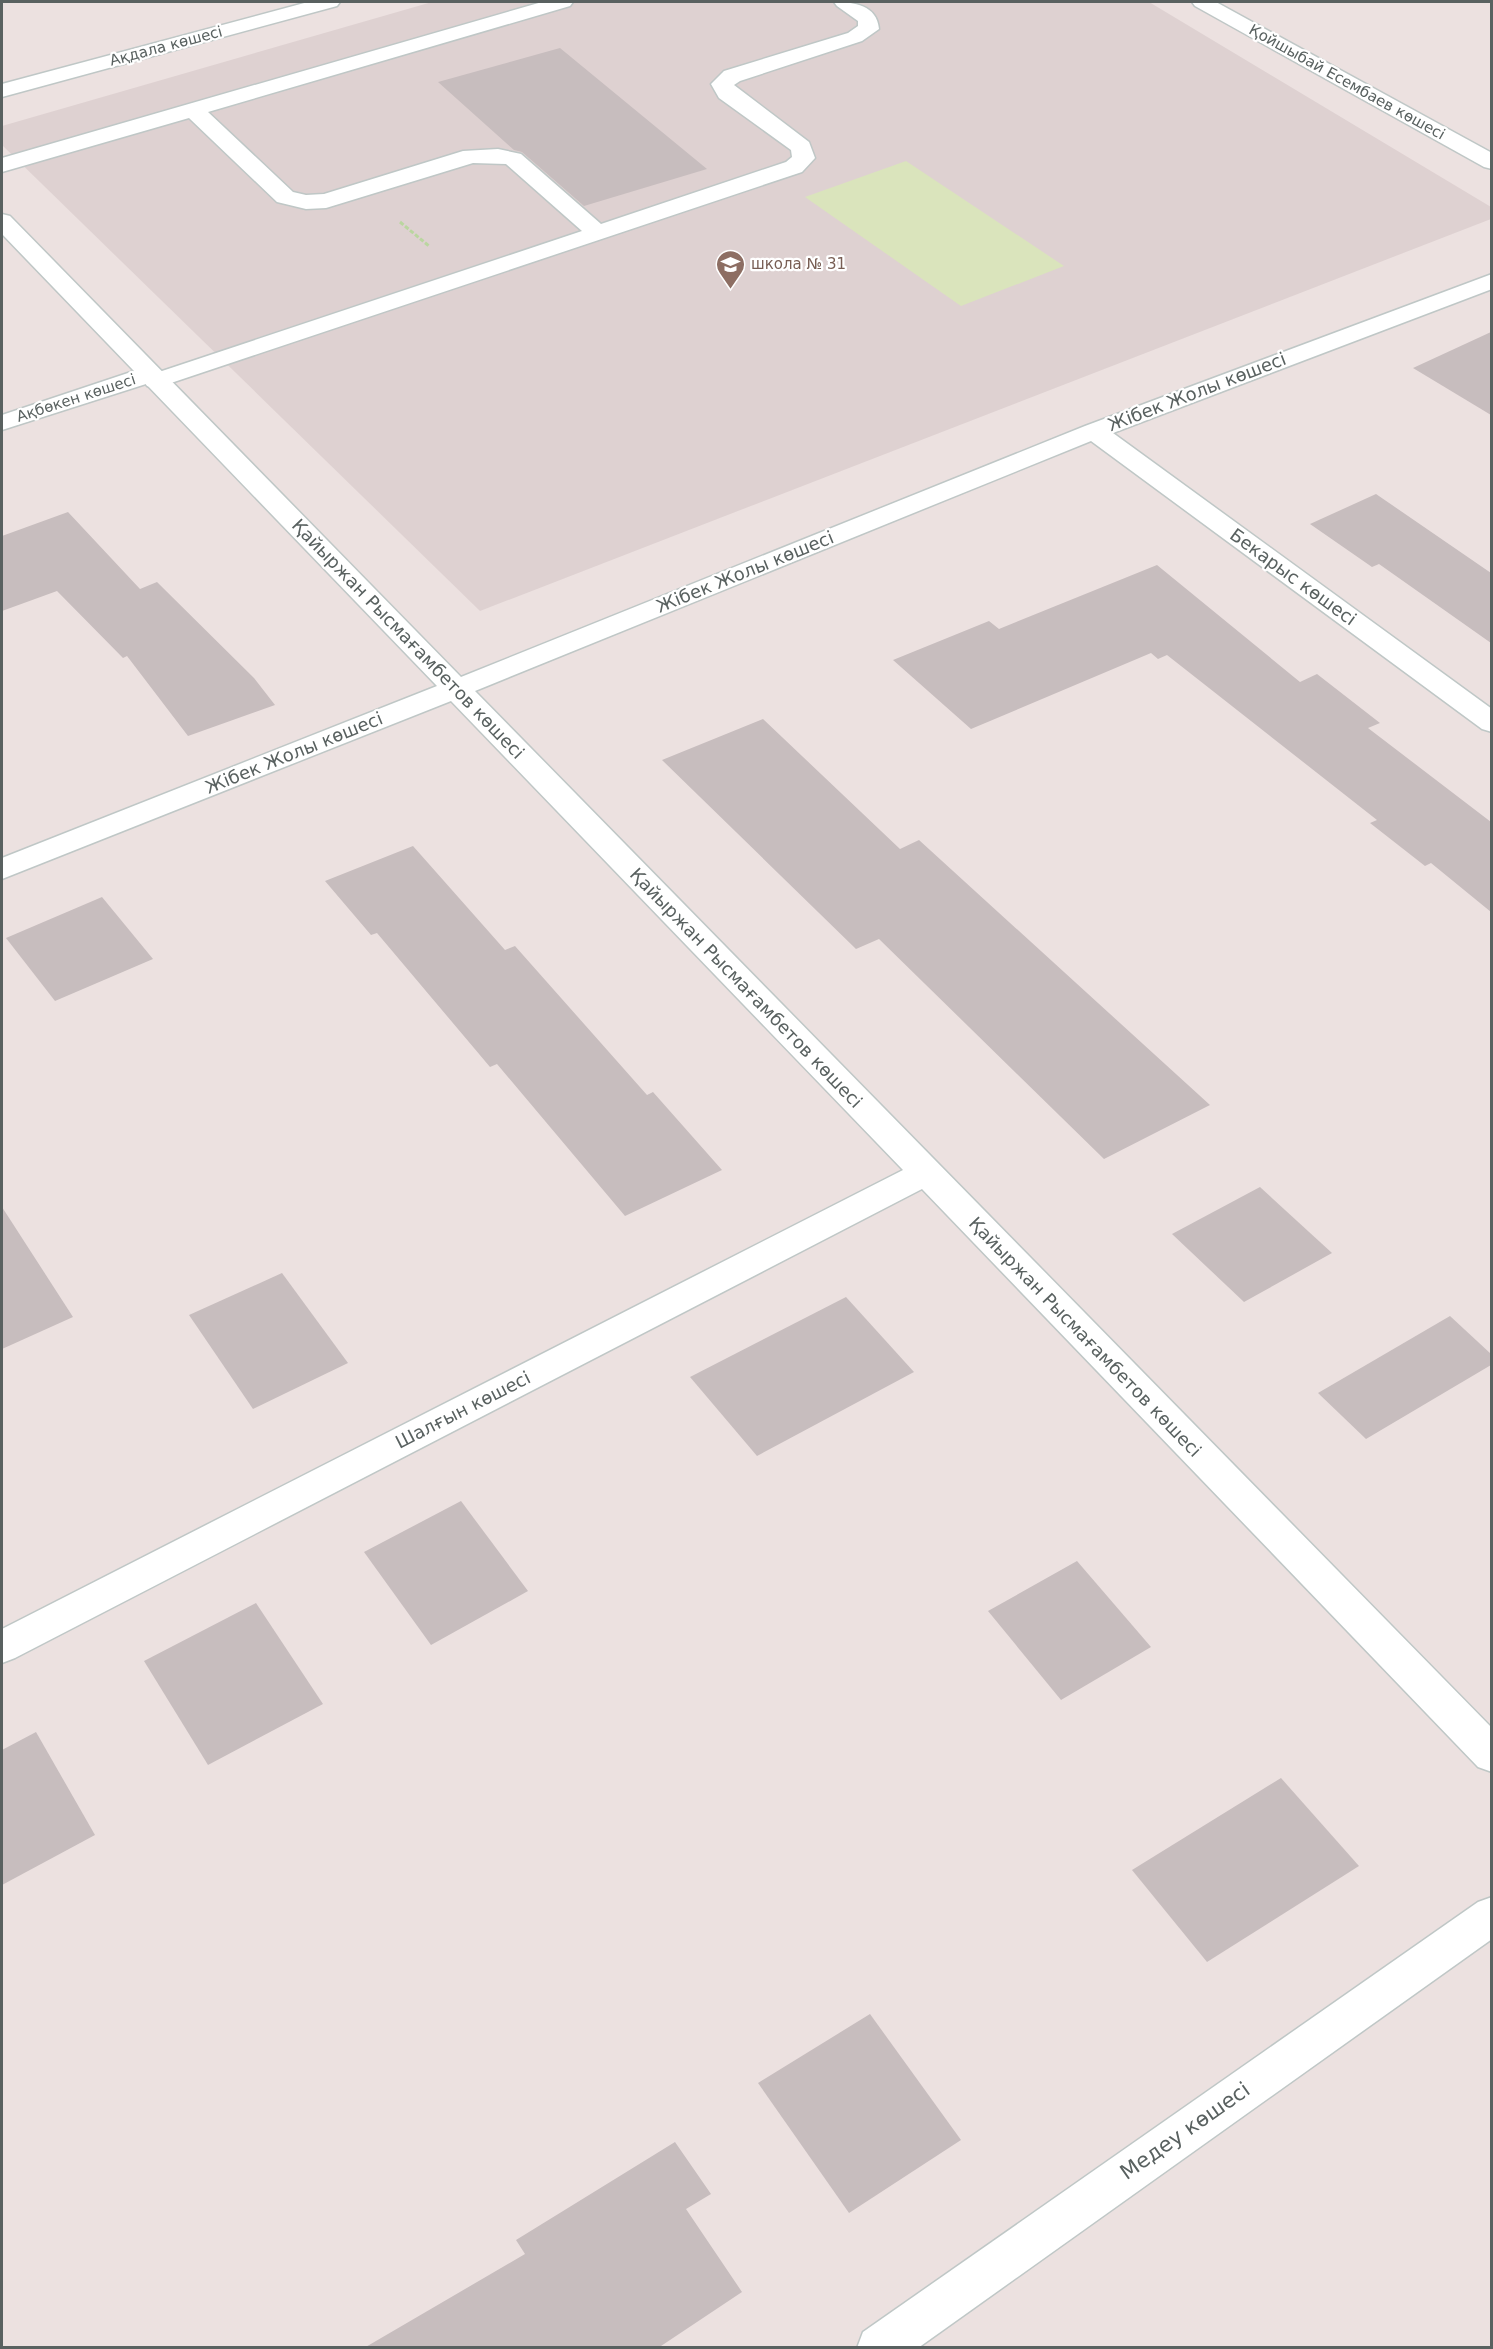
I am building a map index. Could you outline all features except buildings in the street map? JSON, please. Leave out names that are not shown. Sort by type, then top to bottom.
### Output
[{"type":"street","name":"Ақдала көшесі","points":[[2,91],[330,2]]},
{"type":"street","points":[[2,165],[562,2]]},
{"type":"street","name":"Ақбөкен көшесі","points":[[2,423],[465,277],[794,167],[804,158],[801,147],[727,93],[722,84],[732,76],[855,36],[869,29],[868,19],[844,2]]},
{"type":"street","name":"Қойшыбай Есембаев көшесі","points":[[1202,2],[1491,162]]},
{"type":"street","points":[[192,109],[285,197],[306,202],[326,201],[471,156],[498,156],[513,159],[598,233]]},
{"type":"street","name":"Қайыржан Рысмағамбетов көшесі","points":[[2,221],[1491,1755]]},
{"type":"street","name":"Жібек Жолы көшесі","points":[[2,869],[456,689],[1094,431],[1491,281]]},
{"type":"street","name":"Бекарыс көшесі","points":[[1094,431],[1491,723]]},
{"type":"street","name":"Шалғын көшесі","points":[[2,1647],[925,1173]]},
{"type":"street","name":"Медеу көшесі","points":[[879,2348],[1491,1915]]},
{"type":"path","points":[[363,190],[465,277]]},
{"type":"shaded area","name":"школа № 31","points":[[432,2],[1149,2],[1491,207],[1491,219],[480,611],[2,145],[2,126]]},
{"type":"green space","points":[[906,161],[1064,266],[961,306],[805,197]]},
{"type":"place","name":"школа № 31","points":[[730,290]]}]
